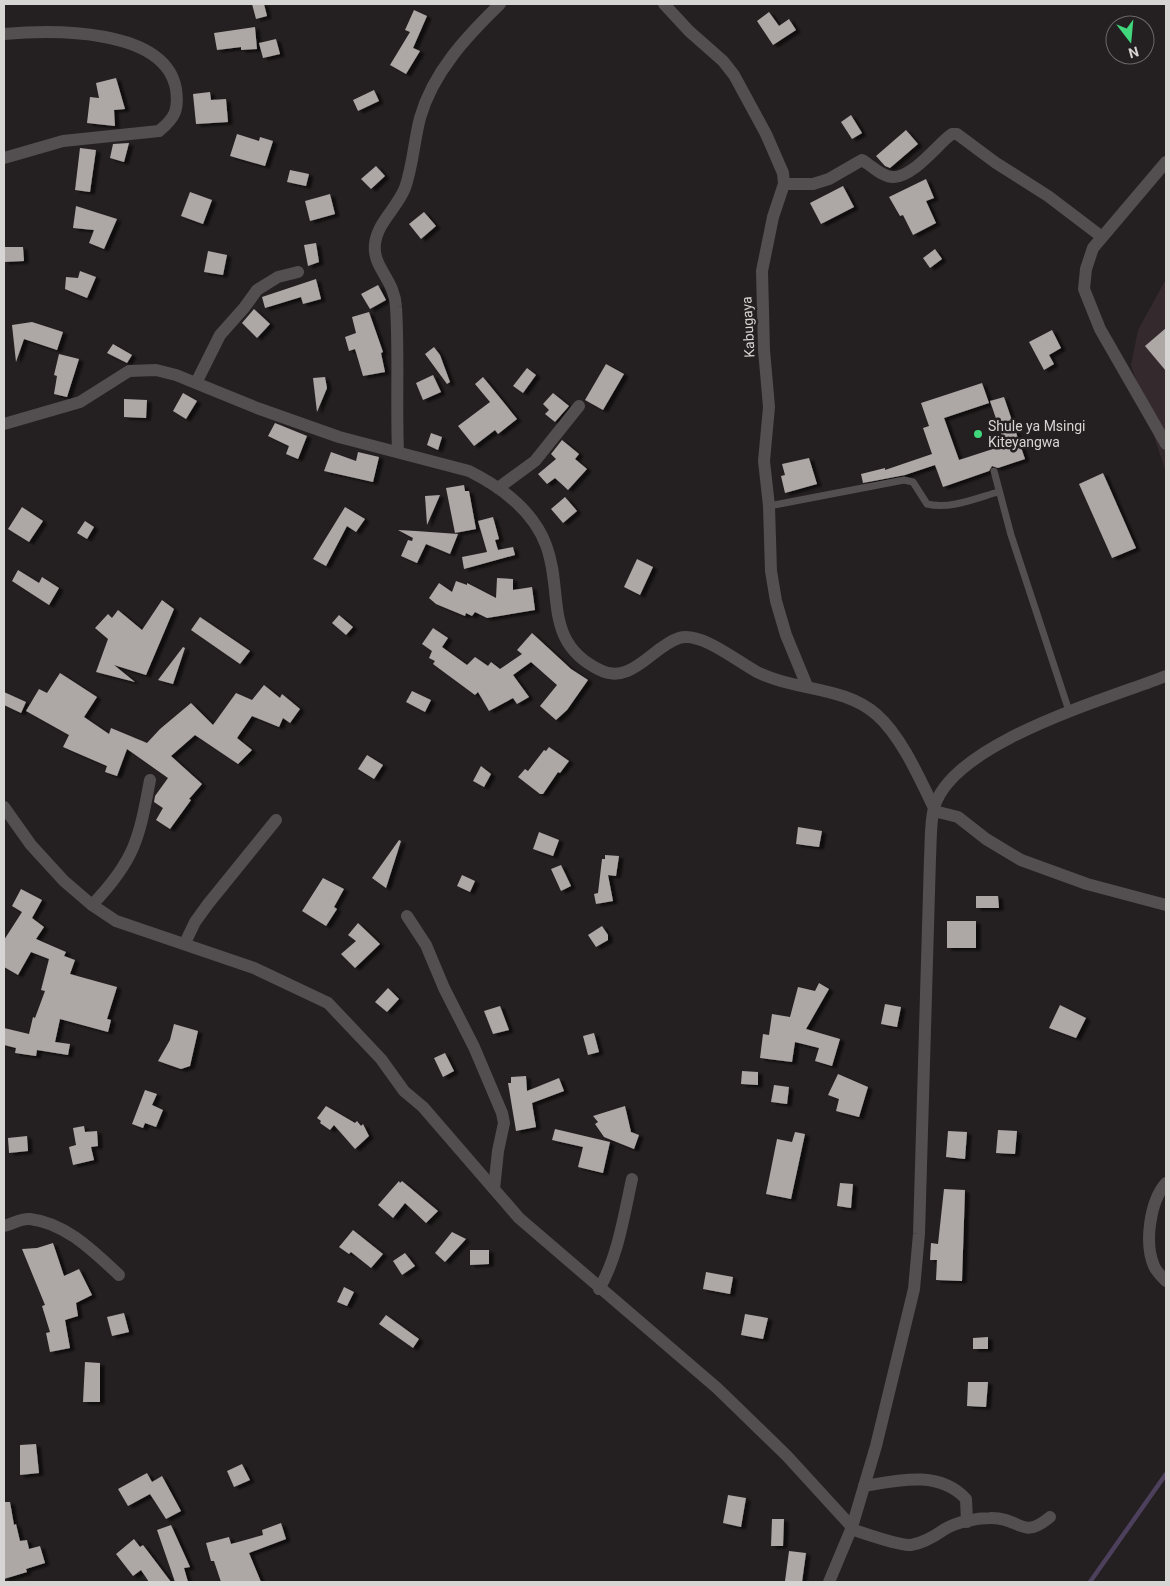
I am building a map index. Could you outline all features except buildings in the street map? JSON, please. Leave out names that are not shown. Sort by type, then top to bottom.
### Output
[{"type":"street","points":[[398,452],[396,307],[390,280],[376,261],[375,243],[378,231],[397,204],[405,188],[424,105],[450,59],[472,31],[500,4]]},
{"type":"street","points":[[664,4],[689,31],[723,61],[734,75],[777,157],[784,184],[814,184],[829,179],[862,160],[882,174],[893,177],[902,175],[911,170],[952,134],[957,134],[996,163],[1048,196],[1102,237]]},
{"type":"street","points":[[4,34],[33,32],[91,35],[126,42],[148,51],[161,61],[174,78],[178,110],[171,121],[159,131],[63,141],[4,158]]},
{"type":"street","points":[[1166,162],[1093,248],[1088,262],[1084,288],[1100,329],[1166,444]]},
{"type":"street","name":"Kabugaya","points":[[784,184],[773,217],[762,271],[764,350],[769,407],[764,460],[769,506],[771,571],[776,600],[786,635],[807,686]]},
{"type":"street","points":[[196,383],[220,335],[257,290],[278,277],[298,272]]},
{"type":"street","points":[[4,424],[80,402],[129,371],[156,370],[196,383],[312,428],[364,445],[469,471],[498,488],[523,508],[540,531],[550,560],[558,621],[563,636],[579,656],[591,666],[614,674],[626,672],[666,645],[680,638],[691,638],[704,641],[758,672],[853,700],[869,708],[891,730],[913,767],[934,809],[958,817],[986,839],[1029,863],[1087,884],[1166,905]]},
{"type":"street","points":[[498,488],[535,461],[579,406]]},
{"type":"street","points":[[829,1582],[852,1528],[879,1437],[914,1289],[919,1234],[930,858],[934,809],[952,780],[984,753],[1020,732],[1069,711],[1166,676]]},
{"type":"street","points":[[92,904],[111,885],[132,853],[142,824],[150,780]]},
{"type":"street","points":[[4,807],[31,845],[64,881],[92,904],[123,923],[254,968],[294,985],[328,1003],[381,1059],[404,1091],[423,1107],[519,1218],[599,1289],[717,1388],[759,1428],[852,1528],[909,1545],[920,1542],[947,1528],[967,1522],[990,1518],[1008,1519],[1027,1528],[1034,1528],[1050,1516]]},
{"type":"street","points":[[185,944],[195,922],[208,904],[276,820]]},
{"type":"street","points":[[407,916],[423,940],[444,988],[474,1047],[502,1113],[504,1123],[498,1150],[494,1189]]},
{"type":"street","points":[[599,1289],[611,1263],[632,1179]]},
{"type":"street","points":[[1166,1183],[1159,1190],[1154,1210],[1150,1245],[1154,1268],[1166,1281]]},
{"type":"street","points":[[4,1226],[29,1219],[67,1232],[119,1275]]},
{"type":"street","points":[[864,1486],[914,1479],[930,1480],[945,1485],[959,1492],[966,1499],[967,1522]]},
{"type":"lane","points":[[994,472],[998,492],[1069,711]]},
{"type":"lane","points":[[769,506],[904,480],[913,482],[927,504],[931,505],[951,504],[998,492]]},
{"type":"shaded area","points":[[1166,279],[1166,473],[1131,365],[1138,330]]},
{"type":"waterway","points":[[1090,1582],[1166,1474]]},
{"type":"place","name":"Shule ya Msingi Kiteyangwa","points":[[978,434]]}]
